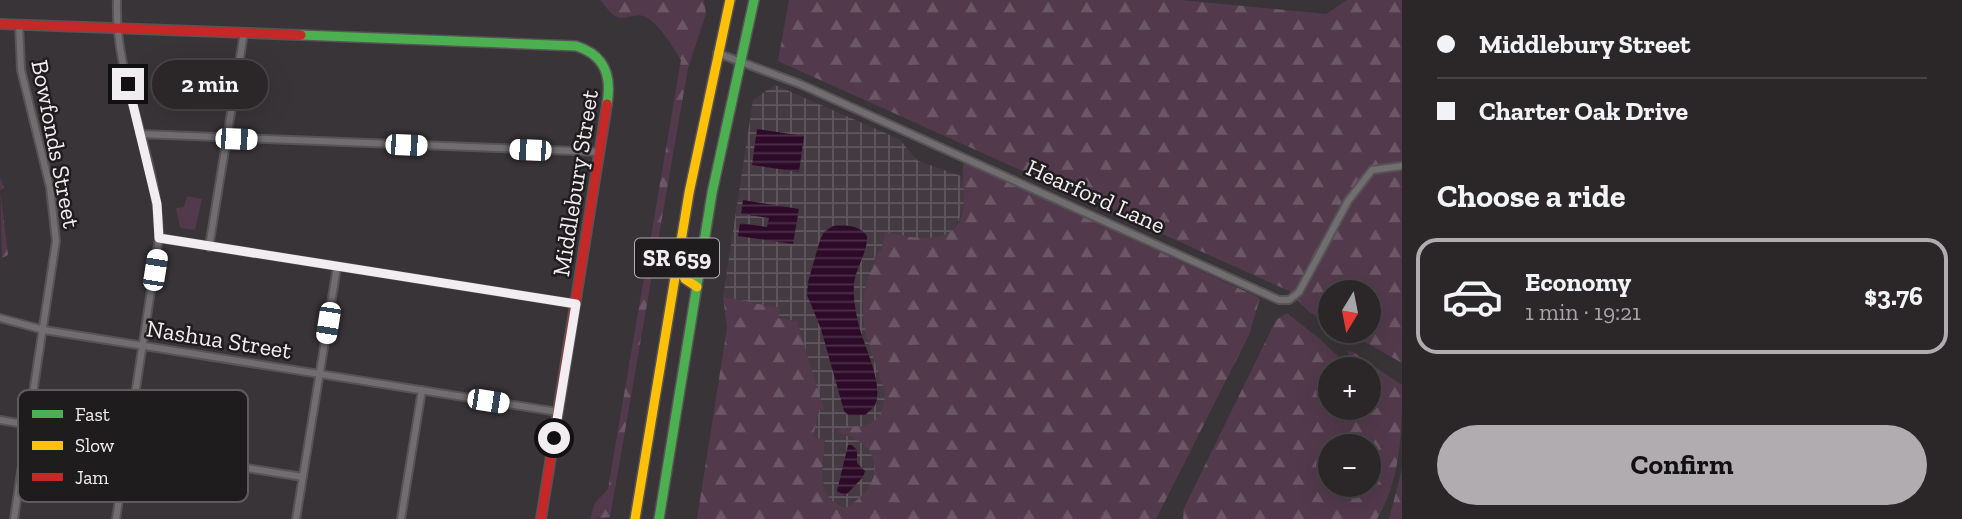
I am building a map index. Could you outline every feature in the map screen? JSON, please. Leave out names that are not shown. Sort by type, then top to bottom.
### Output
[{"type":"main road","name":"SR 659","points":[[635,519],[678,255],[717,53],[730,0]]},
{"type":"main road","name":"SR 659","points":[[659,519],[710,203],[754,0]]},
{"type":"main road","points":[[0,23],[19,24]]},
{"type":"main road","name":"Middlebury Street","points":[[19,24],[576,46],[585,48],[602,61],[610,80],[541,519]]},
{"type":"main road","points":[[678,255],[680,275],[697,287]]},
{"type":"street","points":[[117,0],[119,47],[157,204],[159,238],[136,390]]},
{"type":"street","name":"Bowfonds Street","points":[[19,24],[21,70],[50,187],[55,223],[55,260],[35,390]]},
{"type":"street","points":[[209,247],[244,33]]},
{"type":"street","name":"Hearford Lane","points":[[717,53],[800,84],[1279,300],[1289,300],[1299,292],[1348,201],[1372,170],[1402,166]]},
{"type":"street","points":[[140,134],[600,152]]},
{"type":"street","points":[[159,238],[576,304]]},
{"type":"street","points":[[296,519],[337,267]]},
{"type":"street","name":"Nashua Street","points":[[0,318],[44,330],[558,412]]},
{"type":"street","points":[[401,519],[422,390]]},
{"type":"street","points":[[0,421],[18,423]]},
{"type":"street","points":[[248,468],[303,477]]},
{"type":"street","name":"Bowfonds Street","points":[[14,519],[18,494]]},
{"type":"shaded area","points":[[775,85],[899,139],[918,161],[961,176],[964,186],[964,203],[959,220],[950,233],[933,239],[885,232],[881,252],[877,251],[862,303],[885,392],[885,403],[876,420],[839,433],[863,442],[873,457],[876,468],[872,482],[859,500],[846,508],[833,504],[825,493],[822,474],[825,440],[813,438],[819,410],[823,409],[797,321],[778,318],[779,308],[723,297],[753,100]]},
{"type":"shaded area","points":[[757,129],[804,136],[799,172],[752,165]]},
{"type":"shaded area","points":[[743,200],[799,209],[793,244],[738,236],[740,223],[767,227],[769,218],[741,214]]},
{"type":"shaded area","points":[[833,226],[856,228],[867,236],[854,289],[858,322],[876,377],[877,399],[874,407],[865,415],[849,416],[844,411],[821,329],[807,295],[820,240],[824,232]]},
{"type":"shaded area","points":[[848,445],[857,450],[857,463],[865,471],[863,477],[845,496],[837,491]]},
{"type":"green space","points":[[600,0],[704,0],[706,14],[688,68],[610,517],[590,519],[595,503],[608,489],[681,60],[666,37],[646,17],[642,15],[619,18]]},
{"type":"green space","points":[[789,0],[1181,0],[1326,14],[1347,0],[1402,0],[1402,363],[1367,343],[1381,343],[1381,280],[1318,280],[1318,317],[1309,312],[1289,291],[778,61]]},
{"type":"green space","points":[[964,162],[1260,298],[1249,335],[1156,519],[697,519],[727,328],[723,297],[780,308],[778,318],[797,321],[824,410],[819,410],[813,437],[825,440],[822,471],[825,489],[829,497],[846,508],[868,488],[875,466],[872,456],[865,446],[854,438],[838,433],[839,428],[858,427],[873,422],[884,403],[885,392],[863,316],[866,285],[878,251],[881,252],[885,232],[924,238],[947,234],[956,227],[964,199]]},
{"type":"green space","points":[[0,193],[8,255],[2,258]]},
{"type":"green space","points":[[187,196],[202,199],[195,230],[180,228],[176,208],[184,207]]},
{"type":"green space","points":[[1287,313],[1318,338],[1318,343],[1324,343],[1339,357],[1318,357],[1318,420],[1381,420],[1381,371],[1402,385],[1400,437],[1395,471],[1385,504],[1377,519],[1183,519],[1184,508],[1276,320]]},
{"type":"green space","points":[[1347,351],[1360,357],[1351,357]]},
{"type":"green space","points":[[1402,469],[1402,519],[1389,519]]},
{"type":"traffic: fast","points":[[659,519],[712,193],[754,0]]},
{"type":"traffic: fast","points":[[301,35],[576,46],[594,55],[604,68],[608,84],[607,104]]},
{"type":"traffic: slow","points":[[635,519],[689,193],[730,0]]},
{"type":"traffic: slow","points":[[679,266],[685,279],[697,287]]},
{"type":"traffic: jam","points":[[0,24],[301,35]]},
{"type":"traffic: jam","points":[[541,519],[607,104]]},
{"type":"route","points":[[128,84],[157,204],[159,238],[576,304],[554,438]]}]
